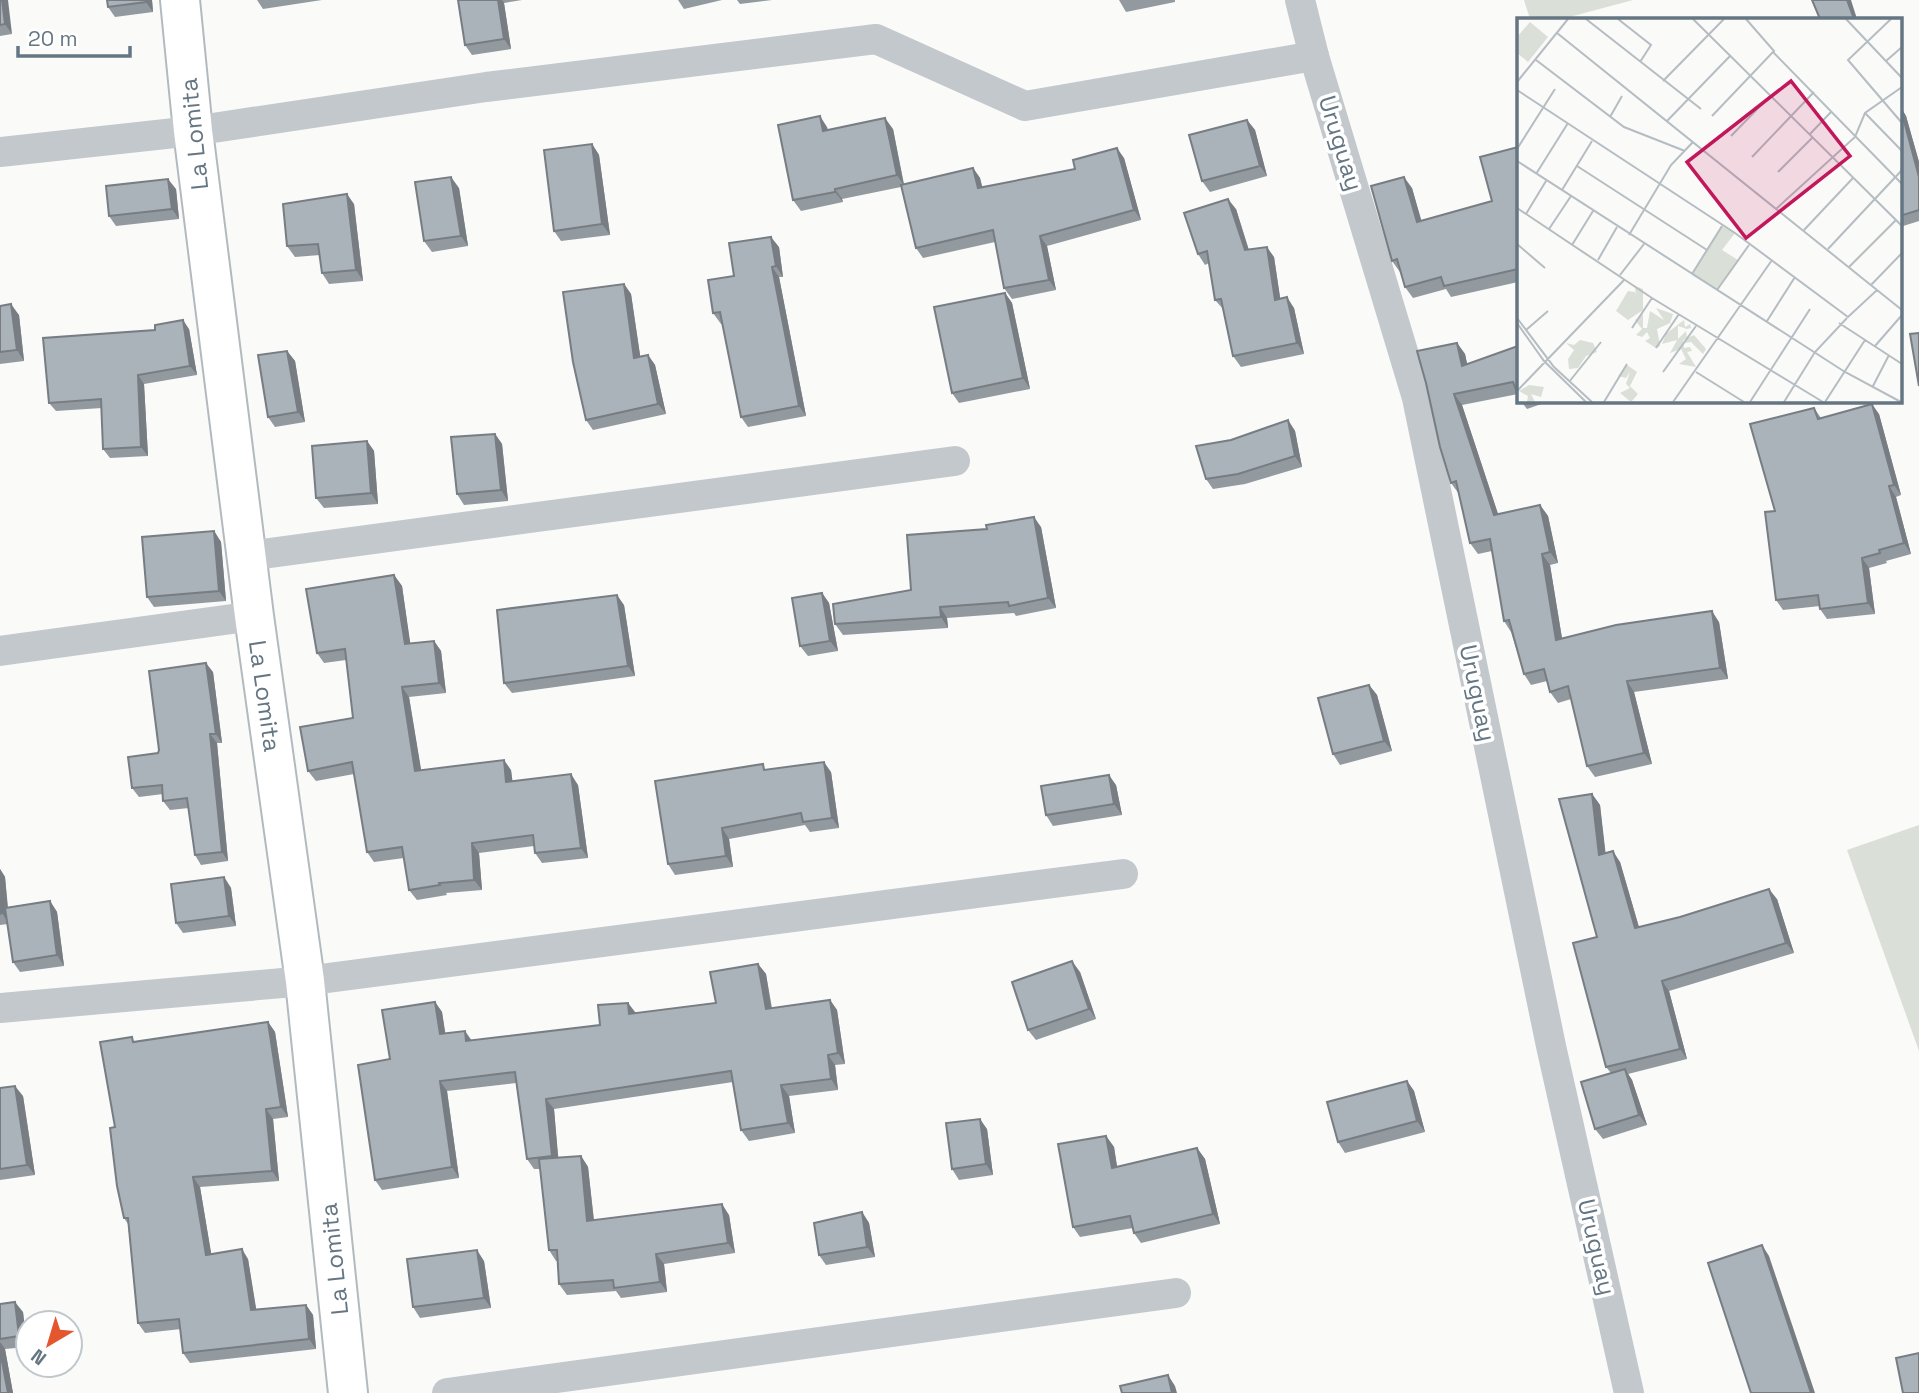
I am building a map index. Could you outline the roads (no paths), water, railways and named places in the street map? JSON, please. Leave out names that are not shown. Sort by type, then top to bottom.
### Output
[{"type":"street","name":"La Lomita","points":[[180,0],[193,131],[254,616],[305,981],[348,1393]]},
{"type":"street","name":"Uruguay","points":[[1300,0],[1314,56],[1417,398],[1551,1046],[1629,1393]]},
{"type":"street","points":[[0,152],[193,131],[486,87],[876,39],[1024,106],[1314,56]]},
{"type":"street","points":[[247,556],[954,461]]},
{"type":"street","points":[[0,651],[254,616]]},
{"type":"street","points":[[0,1007],[305,981],[1123,874]]},
{"type":"street","points":[[447,1393],[1176,1293]]}]
